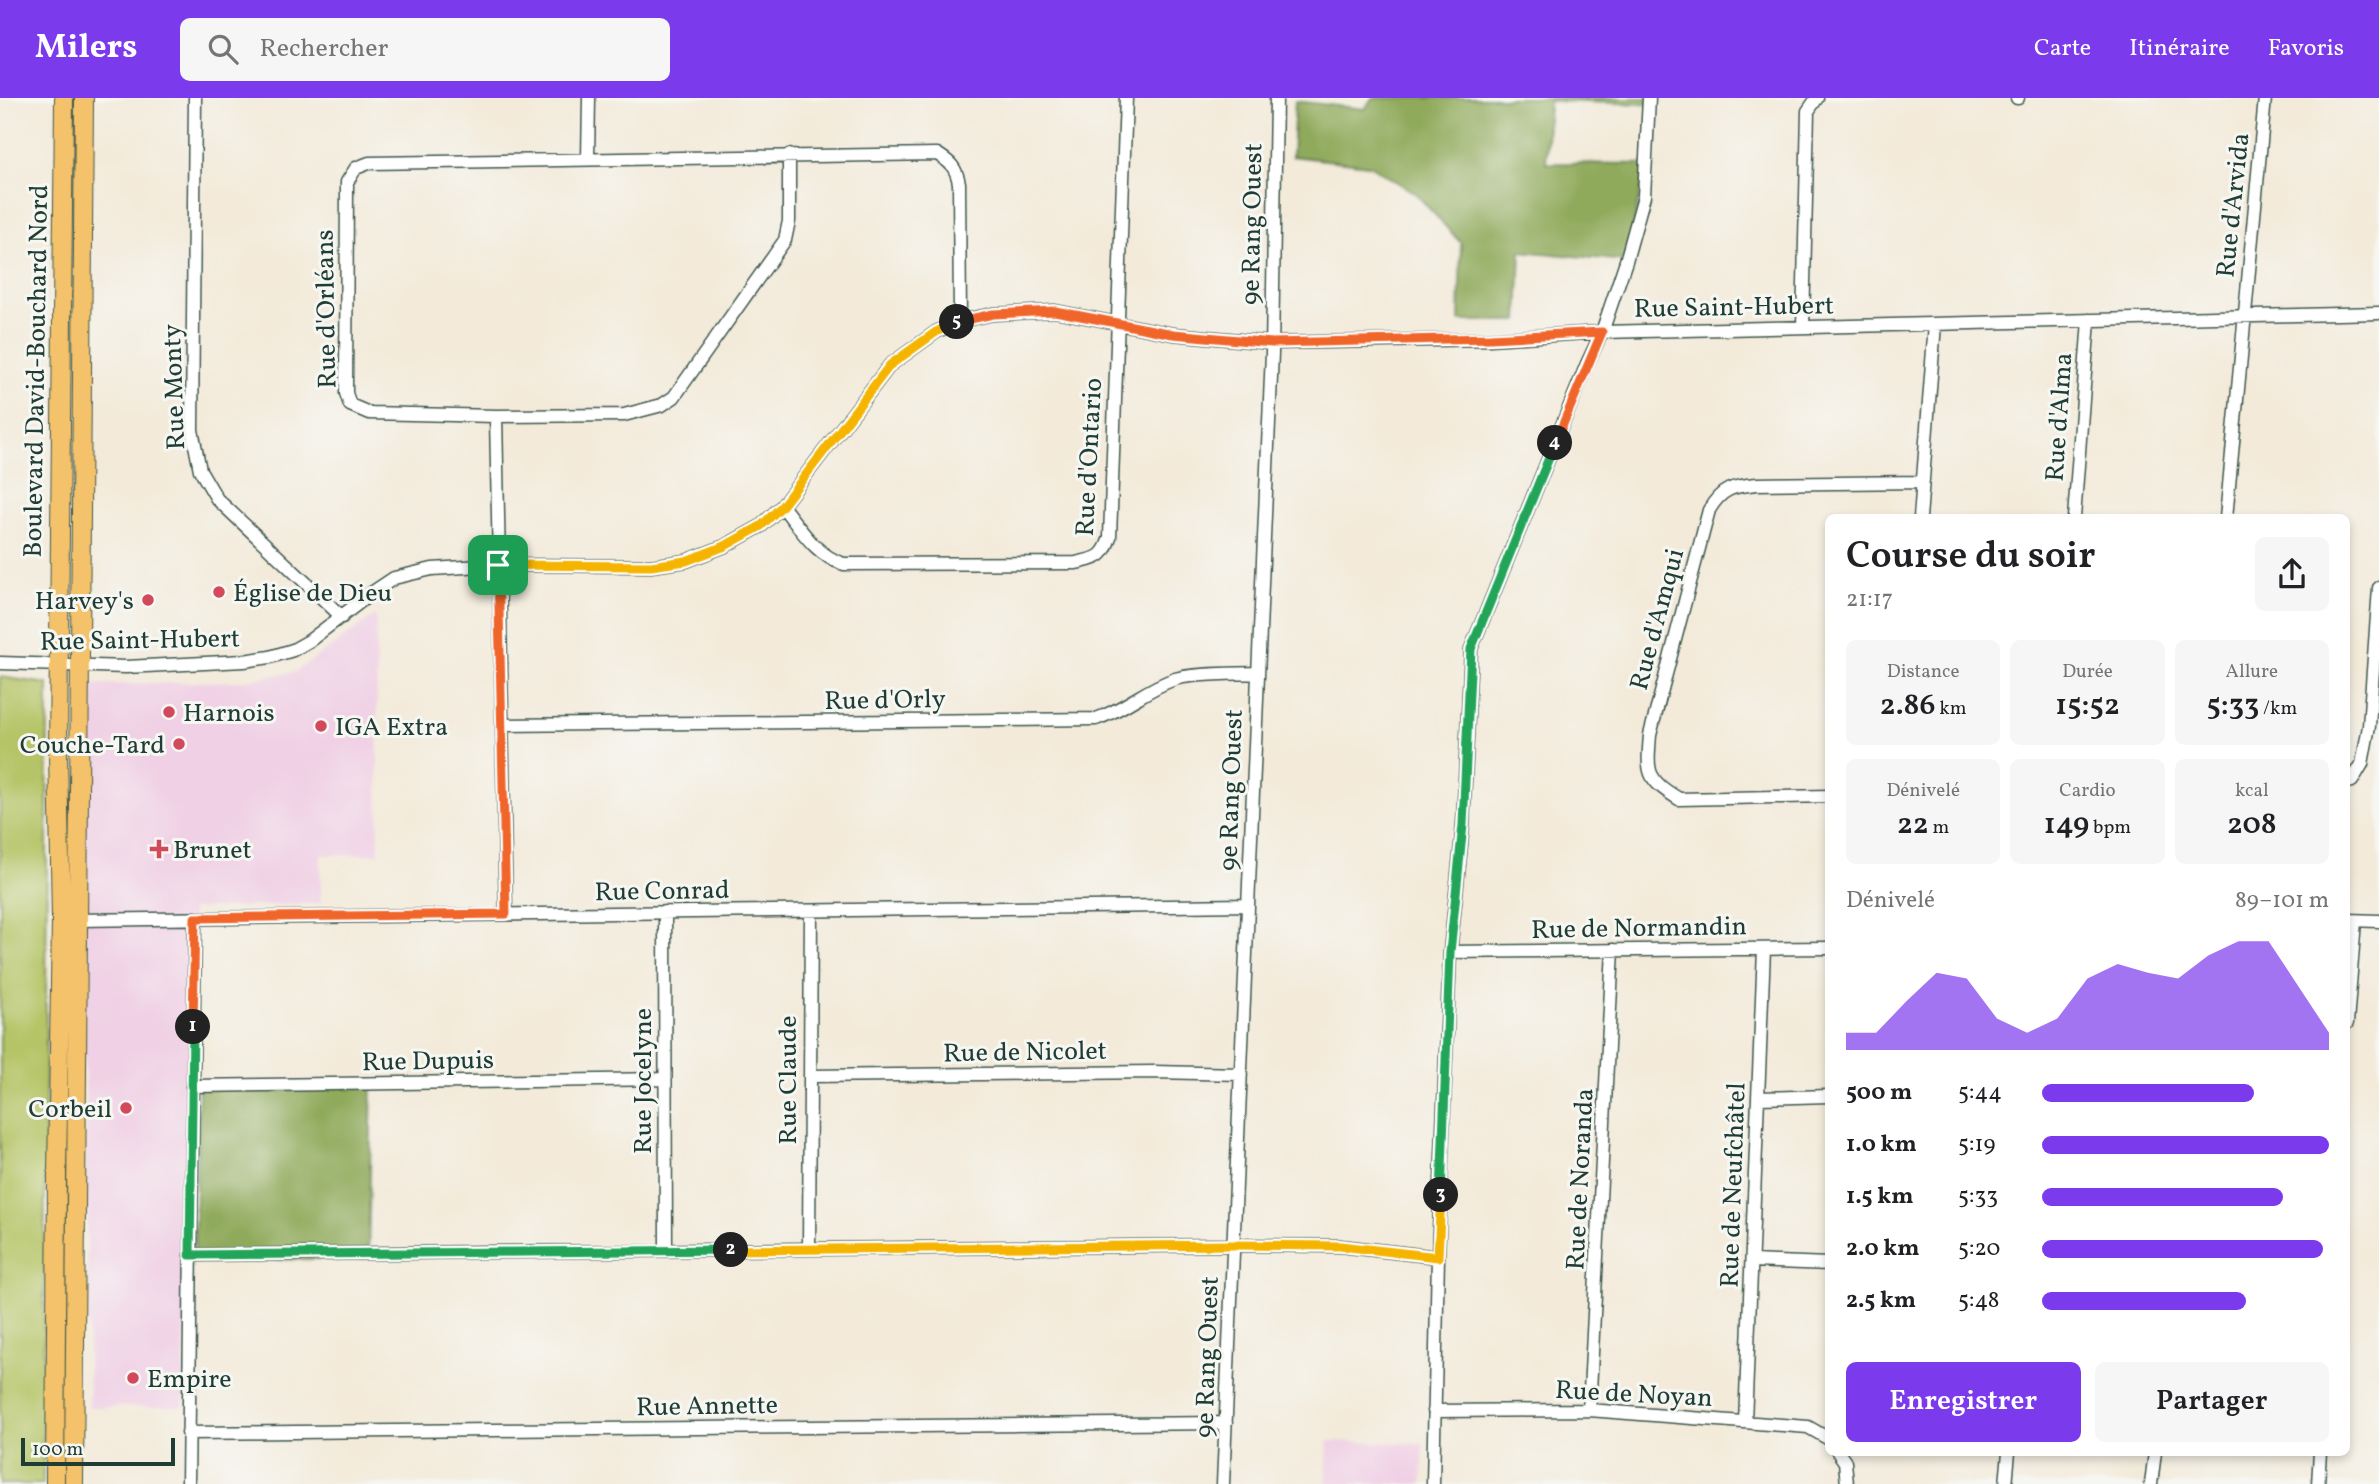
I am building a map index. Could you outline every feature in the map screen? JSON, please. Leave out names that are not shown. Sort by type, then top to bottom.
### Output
[{"type":"highway","name":"Boulevard David-Bouchard Nord","points":[[55,1484],[61,919],[58,666],[64,98]]},
{"type":"highway","name":"Boulevard David-Bouchard Nord","points":[[74,1484],[84,98]]},
{"type":"street","name":"Rue Monty","points":[[195,98],[192,430],[200,470],[217,499],[342,617]]},
{"type":"street","points":[[587,159],[589,98]]},
{"type":"street","name":"Rue d'Ontario","points":[[782,506],[818,550],[833,561],[844,564],[1076,563],[1100,558],[1110,537],[1126,98]]},
{"type":"street","name":"9e Rang Ouest","points":[[1223,1484],[1272,343],[1276,98]]},
{"type":"street","points":[[1433,1484],[1438,1257],[1450,952],[1463,825],[1471,649],[1602,332],[1626,261],[1643,196],[1649,98]]},
{"type":"street","points":[[1803,327],[1808,111],[1817,98]]},
{"type":"street","name":"Rue d'Arvida","points":[[2226,514],[2264,98]]},
{"type":"street","name":"Rue d'Orléans","points":[[789,155],[789,221],[785,240],[674,397],[662,405],[624,415],[496,416],[369,413],[350,405],[346,393],[346,182],[356,168],[369,163],[789,155],[937,154],[949,161],[956,170],[959,183],[960,321]]},
{"type":"street","name":"Rue Saint-Hubert","points":[[0,663],[79,666],[244,661],[293,650],[394,578],[432,569],[498,565],[651,566],[686,561],[725,546],[761,526],[782,506],[890,365],[936,332],[960,321],[993,314],[1055,311],[1173,334],[1272,343],[2379,313]]},
{"type":"street","name":"Rue d'Alma","points":[[2074,514],[2089,320]]},
{"type":"street","points":[[1920,514],[1936,324]]},
{"type":"street","points":[[496,416],[506,914]]},
{"type":"street","name":"Rue d'Amqui","points":[[1825,796],[1679,799],[1658,786],[1652,778],[1648,758],[1650,735],[1709,510],[1715,499],[1733,486],[1922,482]]},
{"type":"street","points":[[2350,782],[2353,781],[2362,764],[2369,726],[2379,588]]},
{"type":"street","name":"Rue d'Orly","points":[[502,725],[1096,719],[1117,712],[1143,693],[1178,678],[1258,673]]},
{"type":"street","name":"Rue Conrad","points":[[76,920],[1248,905]]},
{"type":"street","name":"Rue Claude","points":[[809,1249],[811,911]]},
{"type":"street","name":"Rue Jocelyne","points":[[665,912],[666,1250]]},
{"type":"street","points":[[187,1484],[195,918]]},
{"type":"street","points":[[2350,946],[2351,920],[2379,921]]},
{"type":"street","name":"Rue de Normandin","points":[[1450,952],[1825,948]]},
{"type":"street","name":"Rue de Neufchâtel","points":[[1745,1422],[1764,949]]},
{"type":"street","name":"Rue de Noranda","points":[[1590,1410],[1613,950]]},
{"type":"street","name":"Rue de Nicolet","points":[[810,1076],[1154,1072],[1241,1074]]},
{"type":"street","name":"Rue Dupuis","points":[[192,1086],[665,1079]]},
{"type":"street","points":[[1758,1098],[1825,1096]]},
{"type":"street","points":[[190,1255],[1234,1245],[1340,1246],[1438,1257]]},
{"type":"street","points":[[1752,1261],[1825,1264]]},
{"type":"street","name":"Rue de Noyan","points":[[1434,1411],[1590,1410],[1808,1427],[1825,1437]]},
{"type":"street","name":"Rue Annette","points":[[188,1433],[1226,1423]]},
{"type":"street","points":[[1841,1456],[1845,1462],[1847,1484]]},
{"type":"street","points":[[2006,1484],[2009,1456]]},
{"type":"street","points":[[2151,1484],[2154,1456]]},
{"type":"street","points":[[2318,1484],[2320,1456]]},
{"type":"shaded area","points":[[376,615],[379,854],[321,855],[321,903],[192,909],[183,1407],[89,1407],[81,685],[239,681],[295,672]]},
{"type":"shaded area","points":[[1328,1441],[1424,1444],[1422,1484],[1326,1484]]},
{"type":"green space","points":[[1372,98],[1649,98],[1648,104],[1549,101],[1546,163],[1646,164],[1626,261],[1521,251],[1518,321],[1459,321],[1461,243],[1415,193],[1369,165],[1292,156],[1295,101],[1365,109]]},
{"type":"green space","points":[[0,677],[48,684],[43,1484],[0,1484]]},
{"type":"green space","points":[[372,1084],[368,1258],[194,1261],[199,1085]]},
{"type":"place","name":"Église de Dieu","points":[[219,592]]},
{"type":"place","name":"Harvey's","points":[[148,600]]},
{"type":"place","name":"Harnois","points":[[169,712]]},
{"type":"place","name":"IGA Extra","points":[[321,726]]},
{"type":"place","name":"Couche-Tard","points":[[179,744]]},
{"type":"place","name":"Brunet","points":[[159,849]]},
{"type":"place","name":"Corbeil","points":[[126,1108]]},
{"type":"place","name":"Empire","points":[[133,1378]]},
{"type":"route","points":[[1055,311],[1173,334],[1272,343],[1490,338],[1602,332],[1471,649],[1463,825],[1450,952],[1438,1257],[1340,1246],[1234,1245],[190,1255],[195,918],[506,914],[498,565],[651,566],[686,561],[725,546],[761,526],[782,506],[890,365],[936,332],[960,321],[993,314],[1055,311]]}]
